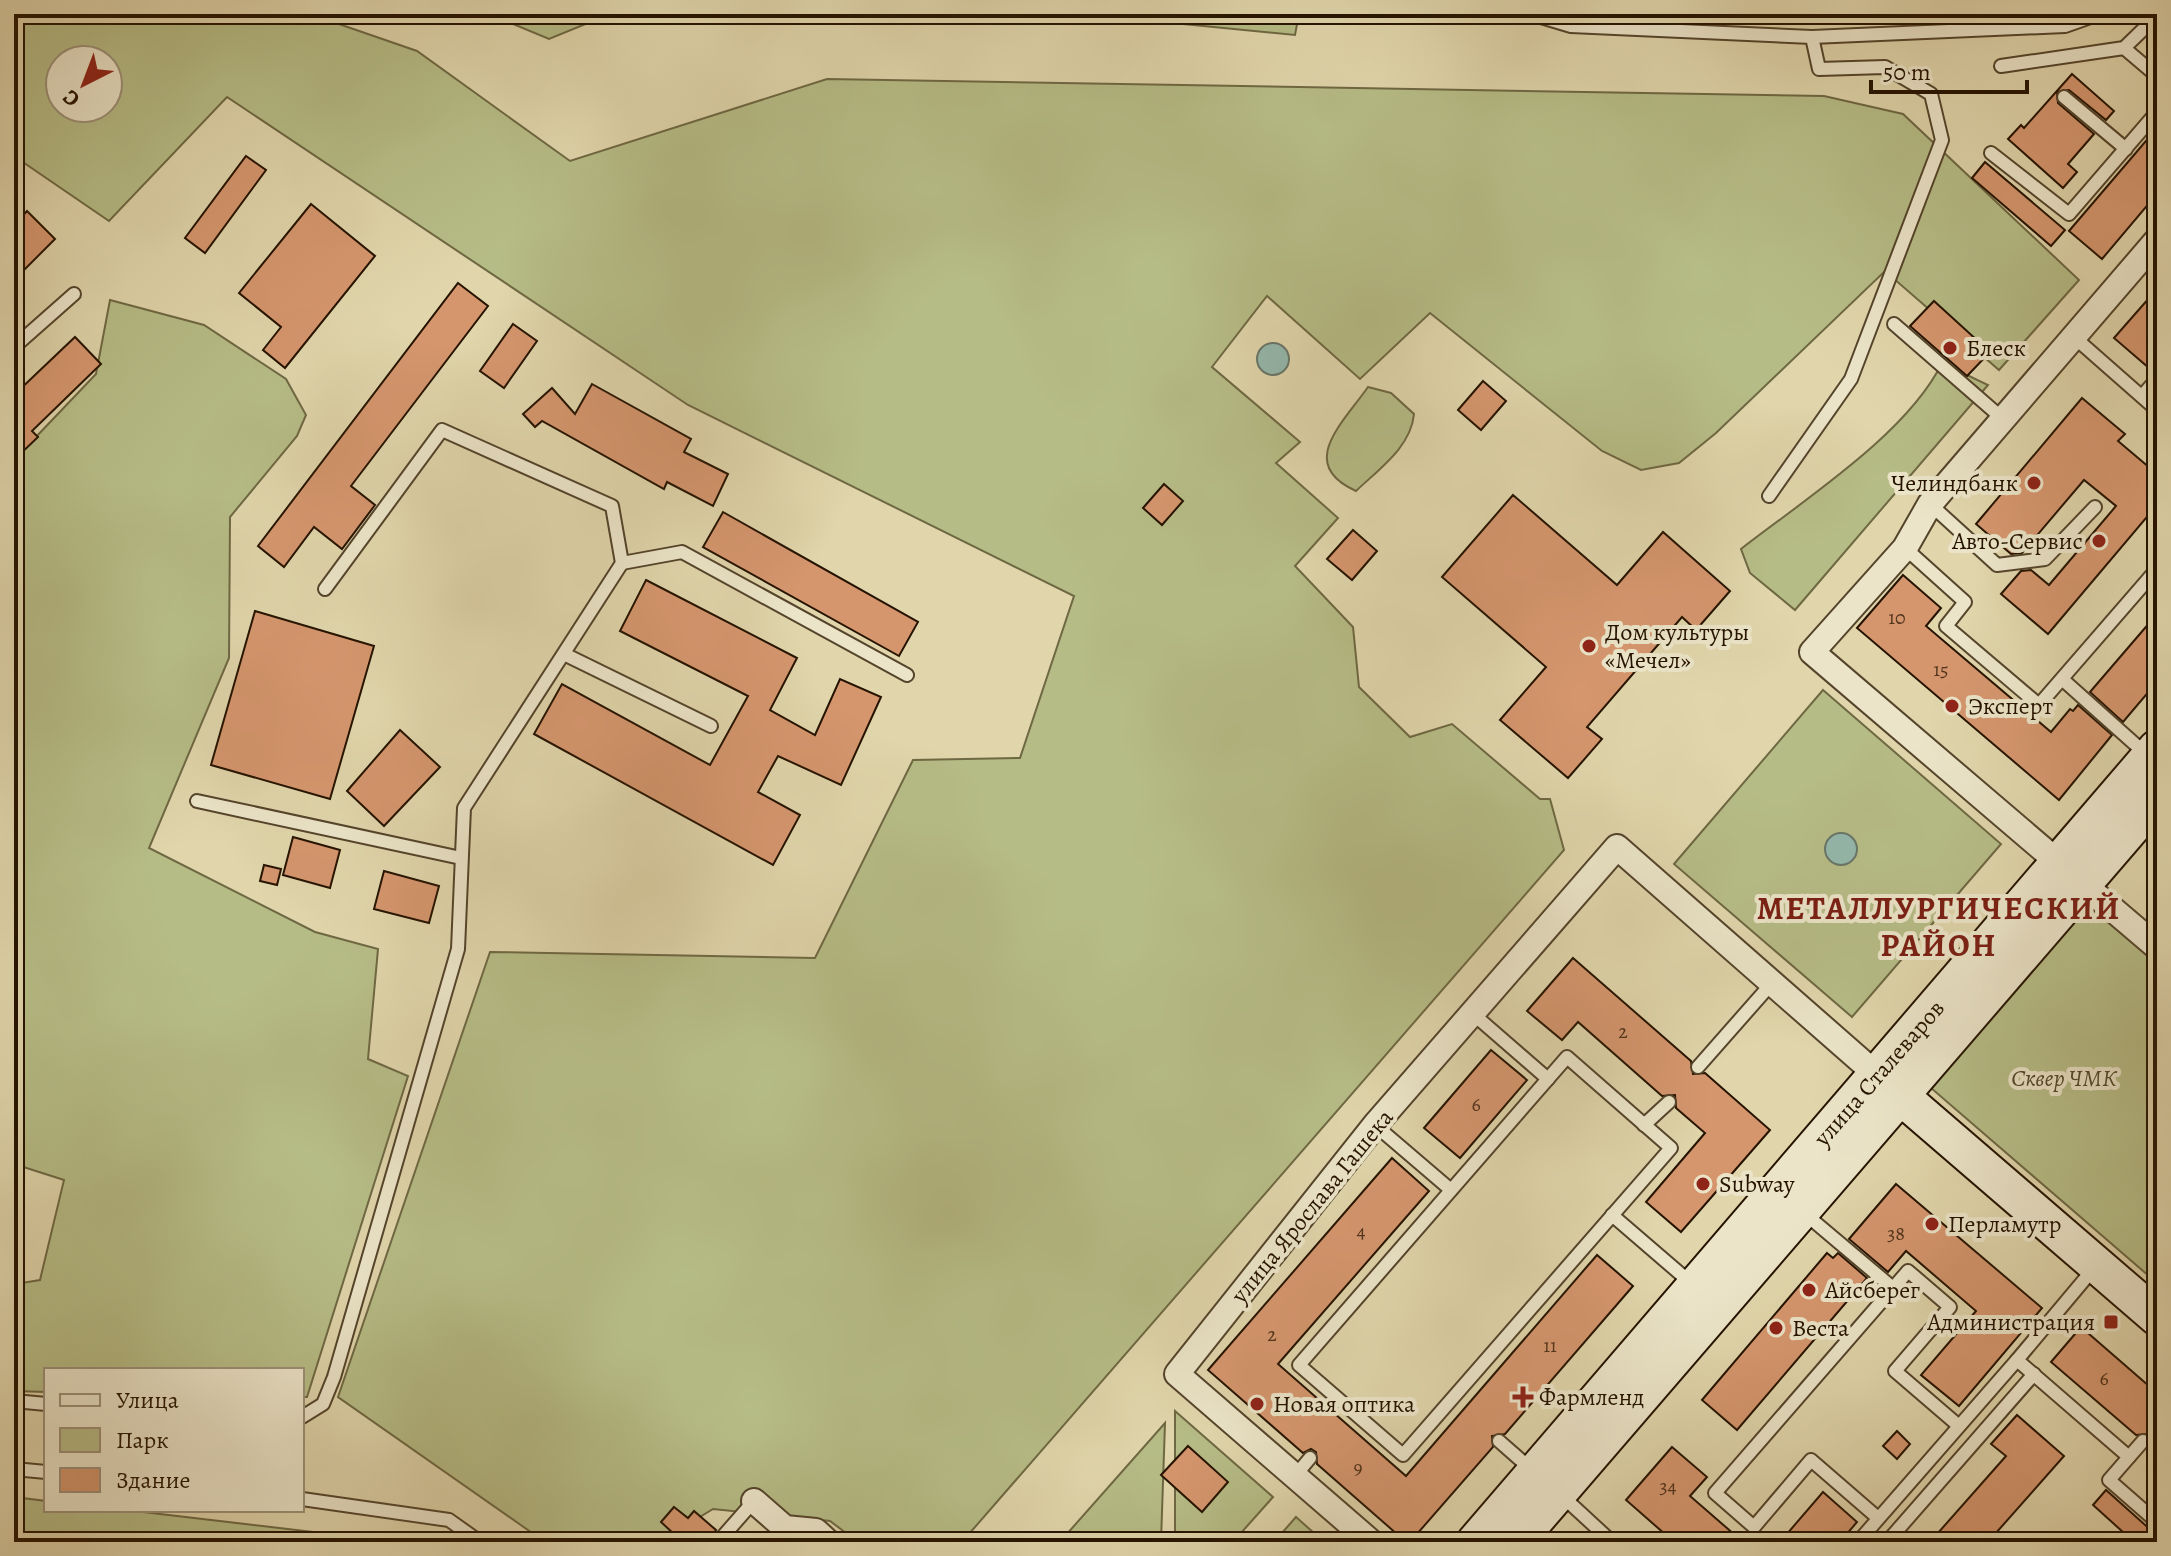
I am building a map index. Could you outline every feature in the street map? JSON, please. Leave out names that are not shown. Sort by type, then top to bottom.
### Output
[{"type":"main road","name":"улица Сталеваров","points":[[1516,1542],[1547,1483],[1695,1286],[1889,1085],[2071,874],[2153,752]]},
{"type":"main road","name":"улица Сталеваров","points":[[2071,874],[2157,798]]},
{"type":"main road","name":"улица Сталеваров","points":[[1475,1542],[1547,1483],[1801,1211],[1889,1085]]},
{"type":"main road","points":[[1889,1085],[2157,1317]]},
{"type":"street","points":[[2157,240],[1930,504],[1905,548],[1812,652],[2157,947]]},
{"type":"street","name":"улица Ярослава Гашека","points":[[1371,1542],[1303,1467],[1177,1374],[1375,1125],[1617,847],[1772,983]]},
{"type":"street","points":[[1772,983],[1889,1085]]},
{"type":"street","points":[[754,1501],[785,1528],[816,1531],[828,1542]]},
{"type":"lane","points":[[1331,16],[1377,14]]},
{"type":"lane","points":[[1531,14],[1571,26],[1812,37],[2065,26],[2099,14]]},
{"type":"lane","points":[[2001,66],[2124,48],[2157,16]]},
{"type":"lane","points":[[1769,496],[1851,379],[1942,140],[1931,94],[1885,67],[1819,69],[1812,37]]},
{"type":"lane","points":[[2124,48],[2157,76]]},
{"type":"lane","points":[[2064,97],[2126,149]]},
{"type":"lane","points":[[1991,153],[2069,214],[2157,112]]},
{"type":"lane","points":[[14,347],[74,294]]},
{"type":"lane","points":[[1894,324],[2003,419]]},
{"type":"lane","points":[[2074,337],[2157,410]]},
{"type":"lane","points":[[2142,396],[2157,379]]},
{"type":"lane","points":[[304,1416],[323,1404],[334,1377],[458,949],[464,808],[622,563],[612,506],[442,430],[325,589]]},
{"type":"lane","points":[[1930,504],[1997,565],[2045,559],[2095,507]]},
{"type":"lane","points":[[1905,548],[1965,602],[1946,626],[2039,705],[2157,569]]},
{"type":"lane","points":[[622,563],[682,552],[907,675]]},
{"type":"lane","points":[[564,654],[711,726]]},
{"type":"lane","points":[[2062,679],[2153,752]]},
{"type":"lane","points":[[197,801],[461,858]]},
{"type":"lane","points":[[1698,1067],[1772,983]]},
{"type":"lane","points":[[1471,1012],[1548,1079]]},
{"type":"lane","points":[[1567,1057],[1671,1148],[1403,1455],[1347,1415],[1299,1365],[1548,1079],[1567,1057]]},
{"type":"lane","points":[[1644,1125],[1669,1102]]},
{"type":"lane","points":[[1375,1125],[1451,1190]]},
{"type":"lane","points":[[1801,1211],[1893,1288]]},
{"type":"lane","points":[[1612,1215],[1695,1286]]},
{"type":"lane","points":[[1858,1542],[2097,1265]]},
{"type":"lane","points":[[1878,1518],[1811,1460],[1754,1527],[1715,1493],[1908,1271],[1950,1307],[1895,1371],[1959,1426]]},
{"type":"lane","points":[[2017,1360],[2129,1457]]},
{"type":"lane","points":[[1887,1542],[2034,1374]]},
{"type":"lane","points":[[1452,1399],[1463,1409]]},
{"type":"lane","points":[[14,1401],[44,1404]]},
{"type":"lane","points":[[1499,1441],[1612,1542]]},
{"type":"lane","points":[[2143,1441],[2109,1480],[2157,1522]]},
{"type":"lane","points":[[14,1469],[44,1472]]},
{"type":"lane","points":[[304,1499],[449,1520],[480,1542]]},
{"type":"lane","points":[[718,1542],[754,1501]]},
{"type":"green space","points":[[14,14],[310,14],[417,51],[570,161],[827,79],[1824,96],[1903,114],[2079,280],[1999,370],[1885,271],[1716,433],[1679,463],[1641,470],[1602,451],[1430,313],[1360,379],[1267,296],[1212,367],[1300,442],[1276,463],[1338,518],[1295,566],[1353,627],[1359,687],[1410,737],[1452,724],[1540,799],[1550,799],[1564,850],[962,1542],[858,1542],[830,1521],[713,1509],[659,1542],[545,1542],[338,1397],[490,952],[815,958],[913,760],[1020,758],[1074,596],[688,405],[227,97],[109,221],[14,156]]},
{"type":"green space","points":[[489,14],[610,14],[549,39]]},
{"type":"green space","points":[[1081,14],[1299,14],[1295,35]]},
{"type":"green space","points":[[110,300],[204,325],[286,379],[306,415],[297,436],[230,517],[229,658],[149,848],[315,932],[378,949],[368,1059],[408,1076],[307,1397],[304,1397],[304,1368],[44,1368],[44,1392],[14,1391],[21,1283],[40,1280],[64,1180],[14,1164],[14,460],[96,374]]},
{"type":"green space","points":[[1942,363],[1988,385],[1795,610],[1750,573],[1741,549],[1880,440],[1926,389]]},
{"type":"green space","points":[[1368,387],[1391,393],[1414,414],[1412,426],[1400,447],[1356,491],[1338,480],[1329,468],[1327,456],[1337,429]]},
{"type":"green space","points":[[1823,690],[2001,844],[1852,1017],[1674,864]]},
{"type":"green space","name":"Сквер ЧМК","points":[[2090,903],[2157,960],[2157,1283],[1931,1088]]},
{"type":"green space","points":[[1175,1411],[1273,1497],[1233,1542],[1175,1542]]},
{"type":"green space","points":[[1165,1423],[1161,1542],[1073,1542],[1066,1535]]},
{"type":"green space","points":[[14,1497],[44,1501],[44,1512],[143,1512],[398,1542],[14,1542]]},
{"type":"green space","points":[[1296,1517],[1324,1542],[1274,1542]]},
{"type":"water","points":[[1273,343],[1284,348],[1289,359],[1284,370],[1273,375],[1262,370],[1257,359],[1262,348]]},
{"type":"water","points":[[1841,833],[1852,838],[1857,849],[1852,860],[1841,865],[1830,860],[1825,849],[1830,838]]},
{"type":"building","points":[[2072,74],[2114,111],[2106,120],[2069,90],[2057,92],[2058,103],[2094,134],[2068,164],[2077,172],[2063,188],[2008,139],[2021,125],[2024,128]]},
{"type":"building","points":[[2157,128],[2157,194],[2102,259],[2069,231]]},
{"type":"building","points":[[246,156],[266,170],[205,253],[185,238]]},
{"type":"building","points":[[1985,162],[2065,230],[2051,246],[1972,178]]},
{"type":"building","points":[[311,204],[375,256],[285,368],[263,350],[281,327],[239,293]]},
{"type":"building","points":[[27,211],[55,239],[14,280],[14,225]]},
{"type":"building","points":[[458,283],[488,306],[351,486],[375,505],[342,549],[314,527],[284,567],[258,546]]},
{"type":"building","points":[[2157,289],[2157,358],[2149,368],[2114,338]]},
{"type":"building","points":[[1934,301],[1990,352],[1967,376],[1910,326]]},
{"type":"building","points":[[513,324],[537,341],[504,388],[480,371]]},
{"type":"building","points":[[75,337],[101,364],[32,431],[38,437],[14,460],[14,395]]},
{"type":"building","points":[[1483,381],[1506,401],[1481,430],[1458,410]]},
{"type":"building","points":[[592,384],[691,439],[684,452],[728,474],[713,506],[667,482],[664,489],[542,421],[535,427],[523,414],[552,388],[575,414]]},
{"type":"building","points":[[2082,398],[2125,434],[2118,441],[2157,474],[2157,505],[2048,634],[2001,594],[2021,571],[2031,570],[2049,585],[2116,506],[2084,480],[2022,553],[2011,554],[1976,524]]},
{"type":"building","points":[[1164,484],[1183,501],[1162,525],[1143,508]]},
{"type":"building","name":"Дом культуры «Мечел»","points":[[1513,495],[1617,585],[1663,532],[1730,591],[1696,630],[1682,617],[1587,727],[1602,739],[1568,778],[1500,720],[1546,667],[1442,577]]},
{"type":"building","points":[[723,512],[918,622],[899,656],[703,547]]},
{"type":"building","points":[[1353,530],[1377,551],[1352,580],[1327,559]]},
{"type":"building","points":[[1903,575],[1941,608],[1926,626],[2051,732],[2070,709],[2073,711],[2078,705],[2112,735],[2059,800],[1857,628]]},
{"type":"building","points":[[646,580],[797,658],[770,710],[815,735],[840,679],[881,697],[841,785],[778,756],[758,792],[800,815],[773,865],[534,734],[562,684],[710,765],[748,696],[620,631]]},
{"type":"building","points":[[255,611],[374,646],[330,799],[211,765]]},
{"type":"building","points":[[2157,614],[2157,682],[2123,722],[2090,692]]},
{"type":"building","points":[[400,730],[440,767],[384,826],[347,791]]},
{"type":"building","points":[[293,837],[340,850],[330,888],[283,875]]},
{"type":"building","points":[[264,865],[281,869],[277,885],[260,881]]},
{"type":"building","points":[[384,871],[439,886],[429,923],[374,909]]},
{"type":"building","points":[[1573,958],[1691,1061],[1693,1074],[1705,1073],[1770,1130],[1681,1232],[1646,1202],[1705,1133],[1676,1108],[1675,1095],[1662,1096],[1578,1022],[1562,1040],[1527,1011]]},
{"type":"building","points":[[1491,1050],[1527,1080],[1460,1158],[1424,1128]]},
{"type":"building","points":[[1392,1158],[1429,1191],[1278,1364],[1406,1476],[1597,1255],[1633,1286],[1505,1434],[1492,1436],[1493,1447],[1410,1542],[1406,1542],[1317,1464],[1316,1452],[1311,1449],[1303,1453],[1208,1370]]},
{"type":"building","points":[[1896,1184],[2042,1308],[1959,1406],[1921,1375],[1976,1311],[1906,1251],[1888,1272],[1849,1239]]},
{"type":"building","points":[[1827,1253],[1833,1258],[1838,1253],[1867,1278],[1737,1430],[1702,1400]]},
{"type":"building","points":[[2081,1327],[2157,1393],[2157,1453],[2150,1447],[2152,1439],[2148,1434],[2136,1435],[2051,1362]]},
{"type":"building","points":[[2017,1415],[2064,1456],[1988,1542],[1930,1542],[2006,1456],[1991,1444]]},
{"type":"building","points":[[1897,1431],[1910,1444],[1897,1459],[1883,1446]]},
{"type":"building","points":[[1188,1446],[1228,1482],[1202,1512],[1161,1475]]},
{"type":"building","points":[[1672,1447],[1707,1477],[1690,1496],[1743,1542],[1674,1542],[1626,1500]]},
{"type":"building","points":[[2106,1490],[2153,1532],[2144,1542],[2134,1542],[2093,1505]]},
{"type":"building","points":[[1823,1492],[1857,1522],[1840,1542],[1780,1542]]},
{"type":"building","points":[[674,1507],[688,1518],[694,1511],[716,1530],[709,1542],[667,1542],[674,1534],[661,1522]]},
{"type":"place","name":"Блеск","points":[[1950,348]]},
{"type":"place","name":"Челиндбанк","points":[[2034,483]]},
{"type":"place","name":"Авто-Сервис","points":[[2099,541]]},
{"type":"place","name":"Дом культуры «Мечел»","points":[[1589,646]]},
{"type":"place","name":"Эксперт","points":[[1952,706]]},
{"type":"place","name":"Subway","points":[[1703,1184]]},
{"type":"place","name":"Перламутр","points":[[1932,1224]]},
{"type":"place","name":"Айсберег","points":[[1809,1290]]},
{"type":"place","name":"Администрация","points":[[2111,1322]]},
{"type":"place","name":"Веста","points":[[1776,1328]]},
{"type":"place","name":"Фармленд","points":[[1523,1397]]},
{"type":"place","name":"Новая оптика","points":[[1257,1404]]},
{"type":"district","name":"МЕТАЛЛУРГИЧЕСКИЙ РАЙОН","points":[[1939,926]]}]
